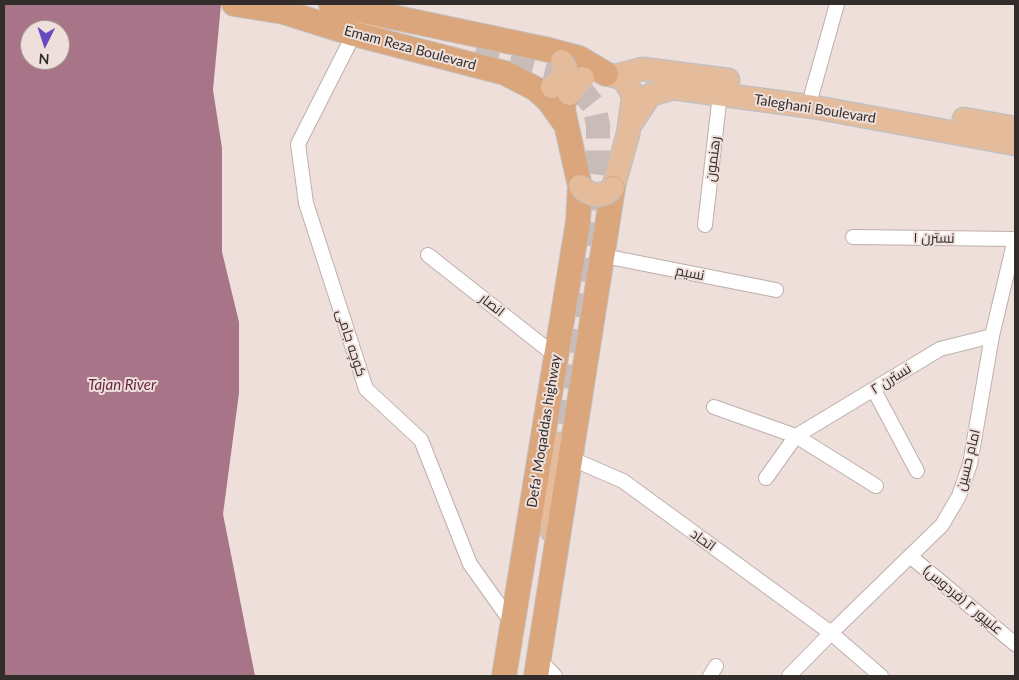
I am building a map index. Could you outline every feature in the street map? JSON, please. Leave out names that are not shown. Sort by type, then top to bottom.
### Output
[{"type":"highway","name":"Emam Reza Boulevard","points":[[237,4],[284,12],[364,31],[505,73],[559,86],[549,101],[564,122]]},
{"type":"highway","name":"Emam Reza Boulevard","points":[[329,4],[555,55],[579,58],[611,75]]},
{"type":"highway","points":[[537,668],[553,567],[565,451],[604,256],[595,202],[564,122],[559,86]]},
{"type":"highway","name":"Defa' Moqaddas highway","points":[[504,676],[556,356],[595,202]]},
{"type":"main road","points":[[329,4],[364,31]]},
{"type":"main road","points":[[555,55],[565,69],[559,86]]},
{"type":"main road","name":"Taleghani Boulevard","points":[[559,86],[642,69],[671,71],[1015,128]]},
{"type":"main road","points":[[595,202],[630,124],[632,95],[626,82],[611,75]]},
{"type":"main road","name":"Taleghani Boulevard","points":[[630,124],[650,95],[673,88],[814,107],[1015,144]]},
{"type":"street","points":[[812,93],[837,4]]},
{"type":"street","name":"کوچه جامی","points":[[364,31],[298,144],[306,203],[366,389],[421,440],[470,564],[512,623]]},
{"type":"street","name":"رهنمون","points":[[705,225],[720,94]]},
{"type":"street","name":"نسترن ۱","points":[[852,237],[1015,239]]},
{"type":"street","name":"امام حسین","points":[[789,676],[831,632],[942,525],[959,496],[970,464],[992,336],[1009,286],[1015,239]]},
{"type":"street","name":"انصار","points":[[428,255],[556,356]]},
{"type":"street","name":"نسیم","points":[[604,256],[776,290]]},
{"type":"street","name":"نسترن ۲","points":[[796,436],[940,349],[992,336]]},
{"type":"street","points":[[874,390],[917,471]]},
{"type":"street","points":[[714,406],[796,436],[876,486]]},
{"type":"street","points":[[766,478],[796,436]]},
{"type":"street","name":"اتحاد","points":[[565,451],[622,481],[831,632],[880,676]]},
{"type":"street","name":"علیپور ۲ (فردوس)","points":[[910,556],[1015,644]]},
{"type":"street","points":[[537,668],[555,676]]},
{"type":"water","name":"Tajan River","points":[[4,4],[221,4],[213,90],[222,148],[222,252],[239,322],[239,393],[223,514],[255,676],[4,676]]},
{"type":"tunnel","points":[[475,53],[566,76],[594,106],[598,125],[598,173],[560,444]]}]
